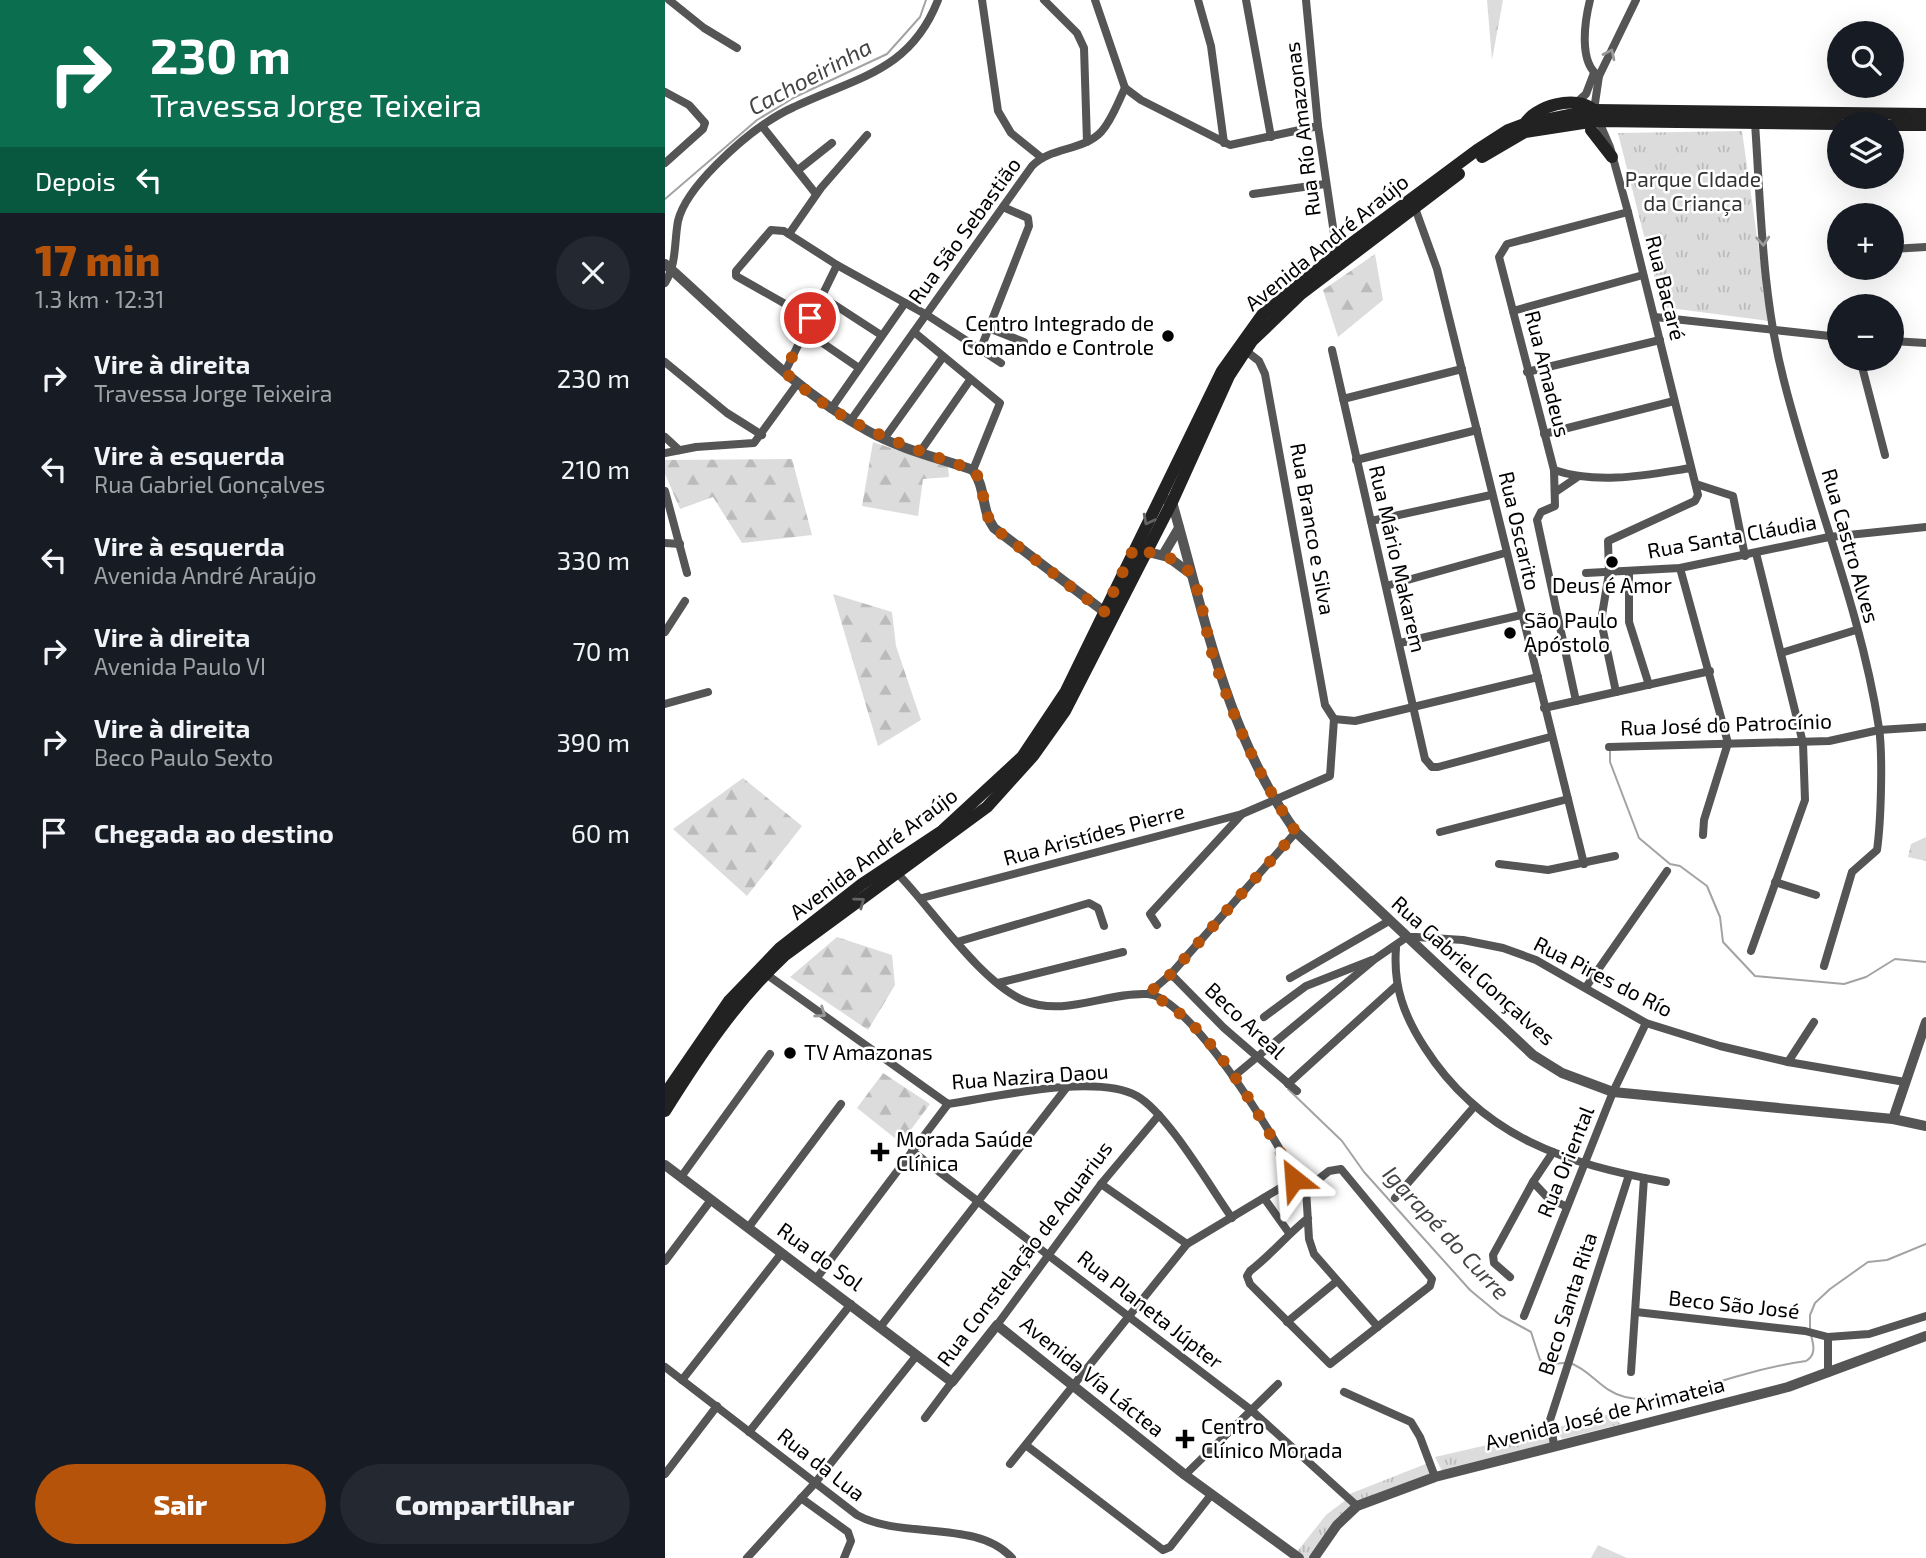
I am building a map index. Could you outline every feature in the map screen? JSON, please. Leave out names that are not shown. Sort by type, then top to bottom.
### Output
[{"type":"main road","points":[[1525,128],[1538,110],[1576,103],[1594,120],[1612,157]]},
{"type":"main road","name":"Avenida André Araújo","points":[[1166,500],[1222,371],[1262,315],[1337,254],[1508,130],[1594,120],[1926,114]]},
{"type":"main road","name":"Avenida André Araújo","points":[[1594,120],[1827,124]]},
{"type":"main road","points":[[1606,138],[1612,121]]},
{"type":"main road","points":[[1904,125],[1926,125]]},
{"type":"main road","name":"Avenida André Araújo","points":[[665,1111],[734,1009],[766,974],[785,956],[987,807],[1017,774],[1065,711],[1140,550],[1230,376],[1246,351],[1276,315],[1473,163],[1525,128]]},
{"type":"main road","name":"Avenida André Araújo","points":[[665,1094],[710,1024],[780,948],[862,884],[942,831],[1007,773],[1066,691],[1108,615]]},
{"type":"street","points":[[669,0],[704,28],[737,48]]},
{"type":"street","points":[[665,283],[679,219],[687,201],[716,165],[761,126],[792,107],[870,74],[893,60],[922,35],[939,0]]},
{"type":"street","points":[[982,0],[998,111],[1011,133],[1042,158]]},
{"type":"street","points":[[1044,0],[1077,33],[1084,48],[1087,142]]},
{"type":"street","points":[[1095,0],[1125,88],[1141,100],[1233,146],[1318,126]]},
{"type":"street","points":[[1198,0],[1211,46],[1224,143]]},
{"type":"street","points":[[1246,0],[1271,136]]},
{"type":"street","name":"Rua Río Amazonas","points":[[1306,0],[1325,184],[1337,254]]},
{"type":"street","points":[[1590,0],[1585,33],[1597,75],[1594,120]]},
{"type":"street","points":[[1576,103],[1586,94],[1636,0]]},
{"type":"street","name":"Rua São Sebastião","points":[[851,420],[1003,207],[1042,158],[1087,142],[1101,132],[1125,88]]},
{"type":"street","points":[[665,92],[697,111],[705,123],[703,129],[665,163]]},
{"type":"street","name":"Rua Bacaré","points":[[1594,120],[1606,138],[1628,212],[1696,484]]},
{"type":"street","name":"Rua Castro Alves","points":[[1755,124],[1765,276],[1773,331],[1784,381],[1856,630],[1879,730],[1877,850],[1851,872],[1824,966]]},
{"type":"street","points":[[761,126],[816,194]]},
{"type":"street","points":[[789,234],[816,194],[867,135]]},
{"type":"street","points":[[798,170],[832,144]]},
{"type":"street","points":[[1253,194],[1325,184]]},
{"type":"street","points":[[981,348],[991,329],[1030,223],[1028,218],[1003,207]]},
{"type":"street","name":"Rua Oscarito","points":[[1415,208],[1437,270],[1505,553],[1538,677],[1550,737],[1584,864]]},
{"type":"street","name":"Rua Amadeus","points":[[1576,701],[1537,520],[1541,512],[1555,506],[1557,502],[1554,470],[1499,257],[1507,244],[1628,212]]},
{"type":"street","points":[[810,318],[768,293],[755,289],[736,275],[774,229],[789,234],[837,265],[927,315],[1001,363]]},
{"type":"street","points":[[1904,248],[1926,247]]},
{"type":"street","points":[[785,372],[837,265]]},
{"type":"street","points":[[669,268],[797,384],[831,409],[884,439],[974,470],[980,479],[984,508],[994,528],[1108,615]]},
{"type":"street","points":[[1513,311],[1643,275]]},
{"type":"street","points":[[821,296],[881,335]]},
{"type":"street","points":[[831,409],[905,303]]},
{"type":"street","points":[[1655,317],[1827,336]]},
{"type":"street","points":[[991,329],[1024,342]]},
{"type":"street","points":[[805,331],[859,368]]},
{"type":"street","points":[[914,332],[1000,403],[1000,410],[974,470]]},
{"type":"street","points":[[1527,372],[1660,340]]},
{"type":"street","points":[[1904,342],[1926,343]]},
{"type":"street","name":"Rua Mário Makarem","points":[[1332,350],[1425,759],[1428,764],[1438,767],[1550,737]]},
{"type":"street","name":"Rua Branco e Silva","points":[[1246,351],[1259,361],[1267,384],[1325,705],[1334,719]]},
{"type":"street","points":[[884,439],[943,356]]},
{"type":"street","points":[[665,362],[727,413],[762,435]]},
{"type":"street","points":[[1343,399],[1462,369]]},
{"type":"street","points":[[1863,371],[1885,455]]},
{"type":"street","points":[[921,452],[970,380]]},
{"type":"street","points":[[665,453],[758,442],[797,384]]},
{"type":"street","points":[[1544,434],[1674,401]]},
{"type":"street","points":[[1356,460],[1477,430]]},
{"type":"street","points":[[665,437],[679,450]]},
{"type":"street","points":[[1554,470],[1579,476],[1613,478],[1691,468]]},
{"type":"street","points":[[1557,491],[1579,476]]},
{"type":"street","points":[[1616,692],[1601,621],[1609,573],[1608,541],[1695,501],[1698,495],[1696,484],[1733,496],[1745,556]]},
{"type":"street","points":[[665,491],[687,573]]},
{"type":"street","points":[[1371,521],[1491,495]]},
{"type":"street","name":"Rua Gabriel Gonçalves","points":[[1166,500],[1179,528],[1225,691],[1257,769],[1274,801],[1296,832],[1407,937],[1420,942],[1533,1055],[1562,1073],[1613,1092],[1893,1119],[1926,1126]]},
{"type":"street","name":"Rua Santa Cláudia","points":[[1586,573],[1629,573],[1680,568],[1829,537],[1926,527]]},
{"type":"street","points":[[1163,555],[1179,528]]},
{"type":"street","points":[[665,543],[680,544]]},
{"type":"street","points":[[1140,550],[1163,555],[1191,575]]},
{"type":"street","points":[[1386,586],[1505,553]]},
{"type":"street","points":[[1751,951],[1805,800],[1803,743],[1756,553]]},
{"type":"street","points":[[1680,568],[1728,743],[1704,820],[1703,835]]},
{"type":"street","points":[[1629,573],[1629,622],[1649,685]]},
{"type":"street","points":[[665,632],[685,601]]},
{"type":"street","points":[[1400,643],[1521,615]]},
{"type":"street","points":[[1781,653],[1856,630]]},
{"type":"street","points":[[1544,708],[1710,671]]},
{"type":"street","points":[[1334,719],[1355,721],[1538,677]]},
{"type":"street","points":[[665,704],[708,692]]},
{"type":"street","name":"Rua Aristídes Pierre","points":[[922,898],[1243,814],[1274,801],[1329,776],[1334,719]]},
{"type":"street","name":"Rua José do Patrocínio","points":[[1609,747],[1803,743],[1829,741],[1879,730],[1926,727]]},
{"type":"street","points":[[1440,832],[1567,799]]},
{"type":"street","points":[[1157,925],[1150,914],[1243,814]]},
{"type":"street","points":[[898,874],[922,898],[957,942],[998,983],[1025,1001],[1060,1005],[1149,993],[1171,974],[1296,832]]},
{"type":"street","points":[[1499,864],[1548,870],[1615,856]]},
{"type":"street","points":[[1586,987],[1667,872]]},
{"type":"street","points":[[1775,882],[1816,895]]},
{"type":"street","points":[[957,942],[1089,903],[1098,908],[1104,926]]},
{"type":"street","points":[[1290,978],[1389,921]]},
{"type":"street","points":[[1233,1077],[1375,959],[1407,937]]},
{"type":"street","name":"Rua Pires do Río","points":[[1420,942],[1463,940],[1503,948],[1536,960],[1646,1023],[1720,1046],[1788,1062],[1905,1082]]},
{"type":"street","points":[[1395,947],[1396,986],[1415,1033],[1438,1067],[1473,1108],[1510,1132],[1553,1152],[1586,1164],[1666,1182]]},
{"type":"street","points":[[998,983],[1123,952]]},
{"type":"street","points":[[1264,1017],[1306,986],[1375,959]]},
{"type":"street","name":"Rua Nazira Daou","points":[[766,974],[947,1104],[1067,1087],[1119,1088],[1139,1097],[1159,1115],[1232,1218]]},
{"type":"street","name":"Beco Areal","points":[[1171,974],[1297,1091]]},
{"type":"street","points":[[1288,1084],[1396,986]]},
{"type":"street","points":[[1010,1464],[1074,1388],[1128,1315],[1187,1244],[1292,1181],[1293,1173],[1233,1077],[1193,1023],[1169,1004],[1149,993]]},
{"type":"street","points":[[1788,1062],[1814,1022]]},
{"type":"street","points":[[1893,1119],[1905,1082],[1922,1052],[1926,1022]]},
{"type":"street","name":"Rua Oriental","points":[[1524,1316],[1613,1092],[1646,1023]]},
{"type":"street","points":[[681,1177],[770,1054]]},
{"type":"street","points":[[881,1326],[1067,1087]]},
{"type":"street","points":[[748,1228],[841,1104]]},
{"type":"street","points":[[816,1279],[947,1104]]},
{"type":"street","points":[[1395,1198],[1473,1108]]},
{"type":"street","name":"Rua Constelação de Aquarius","points":[[925,1418],[1101,1184],[1159,1115]]},
{"type":"street","name":"Rua Planeta Júpter","points":[[912,1151],[1251,1410],[1357,1506]]},
{"type":"street","points":[[1510,1277],[1494,1263],[1493,1255],[1533,1182],[1553,1152]]},
{"type":"street","name":"Rua do Sol","points":[[665,1165],[952,1382]]},
{"type":"street","points":[[1308,1218],[1289,1233],[1278,1249],[1250,1271],[1247,1276],[1250,1284],[1328,1363],[1336,1361],[1430,1286],[1432,1279],[1345,1172],[1337,1168],[1309,1183],[1306,1195],[1314,1254],[1378,1326]]},
{"type":"street","name":"Beco Santa Rita","points":[[1554,1445],[1550,1420],[1629,1175]]},
{"type":"street","name":"Beco São José","points":[[1631,1372],[1644,1178]]},
{"type":"street","points":[[1533,1182],[1547,1197],[1567,1207]]},
{"type":"street","points":[[1101,1184],[1187,1244]]},
{"type":"street","points":[[1264,1198],[1289,1233]]},
{"type":"street","points":[[665,1261],[711,1200]]},
{"type":"street","points":[[682,1380],[781,1254]]},
{"type":"street","points":[[1287,1322],[1337,1281]]},
{"type":"street","points":[[749,1432],[851,1304]]},
{"type":"street","name":"Beco São José","points":[[1636,1312],[1805,1331],[1828,1337],[1869,1334],[1926,1316]]},
{"type":"street","name":"Avenida Vía Láctea","points":[[997,1325],[1185,1475],[1299,1558]]},
{"type":"street","name":"Avenida José de Arimateia","points":[[1314,1558],[1337,1525],[1357,1506],[1435,1477],[1761,1395],[1926,1336]]},
{"type":"street","points":[[1828,1337],[1828,1373]]},
{"type":"street","points":[[747,1558],[815,1483],[917,1355]]},
{"type":"street","name":"Rua da Lua","points":[[665,1367],[857,1516],[871,1523],[992,1541],[1012,1558]]},
{"type":"street","points":[[1185,1475],[1278,1384]]},
{"type":"street","points":[[1344,1392],[1411,1422],[1418,1432],[1435,1477]]},
{"type":"street","points":[[665,1474],[717,1406]]},
{"type":"street","points":[[1027,1446],[1161,1549],[1170,1548],[1211,1495]]},
{"type":"street","points":[[801,1499],[848,1532],[851,1541],[844,1558]]},
{"type":"green space","points":[[1487,0],[1503,0],[1492,60]]},
{"type":"green space","name":"Parque CIdade da Criança","points":[[1742,131],[1769,321],[1662,307],[1618,133]]},
{"type":"green space","points":[[1375,254],[1383,300],[1338,337],[1323,290]]},
{"type":"green space","points":[[873,442],[948,467],[949,477],[923,479],[918,516],[862,506]]},
{"type":"green space","points":[[792,459],[812,535],[742,543],[713,497],[680,509],[665,474],[665,460]]},
{"type":"green space","points":[[833,594],[892,612],[896,646],[921,720],[878,746]]},
{"type":"green space","points":[[743,778],[802,826],[747,896],[673,829]]},
{"type":"green space","points":[[1926,837],[1926,861],[1908,857],[1911,844]]},
{"type":"green space","points":[[837,937],[892,955],[895,985],[868,1030],[790,977]]},
{"type":"green space","points":[[883,1073],[930,1104],[901,1143],[857,1108]]},
{"type":"green space","points":[[1610,1414],[1621,1424],[1562,1439],[1555,1428]]},
{"type":"green space","points":[[1548,1431],[1551,1444],[1443,1473],[1435,1457]]},
{"type":"green space","points":[[1428,1463],[1434,1475],[1357,1505],[1347,1495]]},
{"type":"green space","points":[[1347,1499],[1356,1506],[1313,1558],[1304,1558],[1296,1553],[1326,1515]]},
{"type":"green space","points":[[1598,1545],[1627,1558],[1591,1558]]},
{"type":"waterway","name":"Cachoeirinha","points":[[665,199],[757,120],[795,97],[887,54],[920,17],[926,0]]},
{"type":"waterway","points":[[1610,751],[1610,762],[1639,838],[1670,864],[1680,866],[1707,886],[1720,917],[1723,942],[1755,976],[1844,984],[1866,977],[1895,959],[1926,962]]},
{"type":"waterway","name":"Igarapé do Curre","points":[[1288,1089],[1342,1141],[1364,1172],[1470,1290],[1500,1315],[1531,1332],[1540,1360],[1548,1364],[1565,1363]]},
{"type":"waterway","name":"Igarapé do Curre","points":[[1810,1330],[1810,1315],[1815,1303],[1830,1289],[1868,1262],[1887,1260],[1926,1244]]},
{"type":"waterway","name":"Igarapé do Curre","points":[[1570,1363],[1617,1394],[1654,1399],[1806,1361],[1813,1353],[1811,1335]]},
{"type":"place","name":"Centro Integrado de Comando e Controle","points":[[1168,336]]},
{"type":"place","name":"Deus é Amor","points":[[1612,562]]},
{"type":"place","name":"São Paulo Apóstolo","points":[[1510,633]]},
{"type":"place","name":"TV Amazonas","points":[[790,1053]]},
{"type":"place","name":"Morada Saúde Clínica","points":[[880,1152]]},
{"type":"place","name":"Centro Clínico Morada","points":[[1185,1439]]},
{"type":"route","points":[[810,318],[785,372],[797,384],[831,409],[894,444],[974,470],[982,486],[984,508],[994,528],[1104,612],[1134,548],[1168,557],[1191,575],[1210,645],[1240,730],[1274,801],[1296,832],[1171,974],[1149,993],[1169,1004],[1200,1031],[1233,1077],[1293,1173],[1294,1179]]}]
